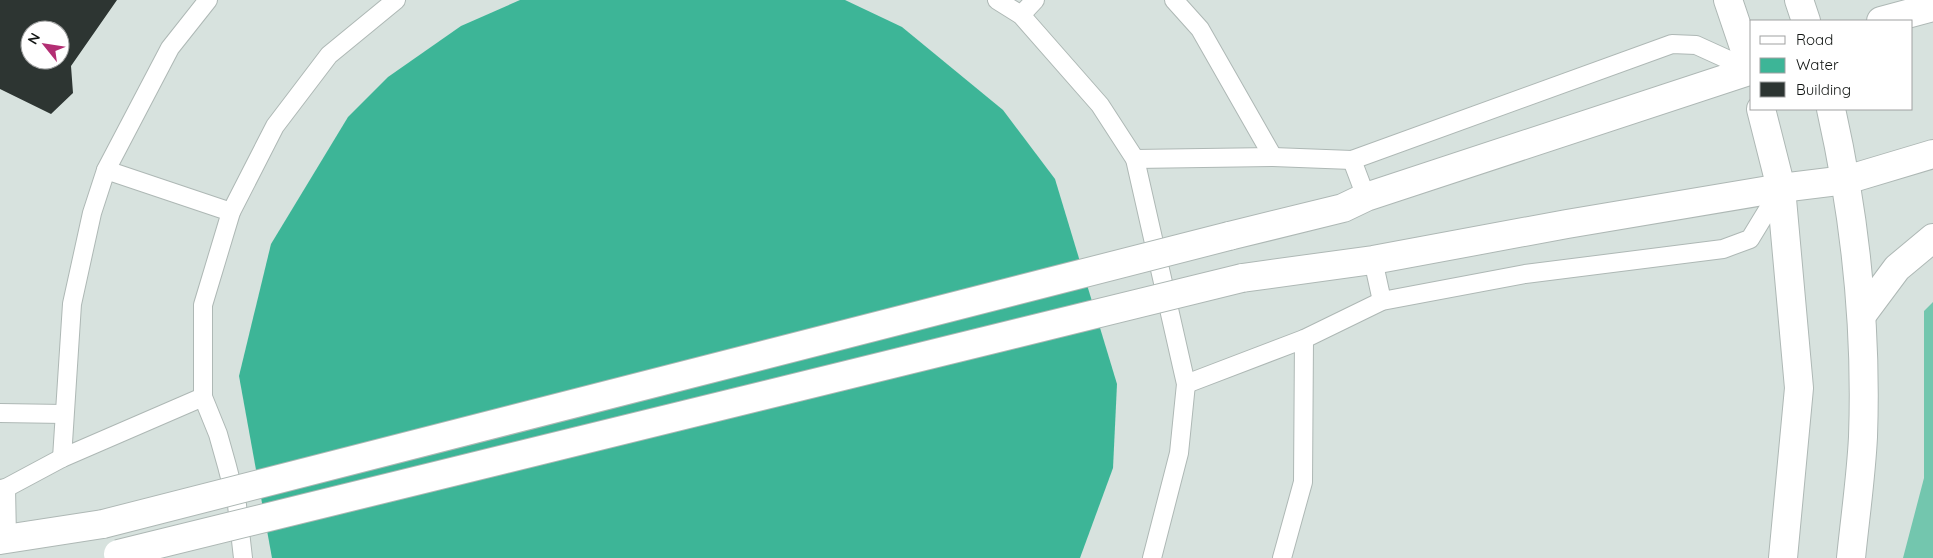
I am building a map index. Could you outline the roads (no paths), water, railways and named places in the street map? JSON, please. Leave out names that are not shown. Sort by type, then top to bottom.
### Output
[{"type":"street","points":[[1728,0],[1750,64]]},
{"type":"street","points":[[1799,0],[1806,20]]},
{"type":"street","points":[[1885,20],[1933,7]]},
{"type":"street","points":[[4,539],[103,524],[1343,208],[1366,197],[1750,71]]},
{"type":"street","points":[[1761,110],[1781,188],[1799,388],[1783,558]]},
{"type":"street","points":[[1832,110],[1846,180],[1856,247],[1862,315],[1862,437],[1851,558]]},
{"type":"street","points":[[111,556],[1242,278],[1373,260],[1568,224],[1781,188],[1846,180],[1933,154]]},
{"type":"street","points":[[1862,315],[1897,268],[1933,238]]},
{"type":"lane","points":[[62,458],[72,304],[92,212],[106,170],[170,48],[208,0]]},
{"type":"lane","points":[[243,558],[237,506],[228,466],[203,397],[202,305],[231,212],[275,126],[329,54],[396,0]]},
{"type":"lane","points":[[997,0],[1021,15],[1100,105],[1135,159],[1186,384],[1179,453],[1152,558]]},
{"type":"lane","points":[[1021,15],[1035,0]]},
{"type":"lane","points":[[1174,0],[1200,29],[1272,157]]},
{"type":"lane","points":[[1135,159],[1272,157],[1352,160],[1672,44],[1696,44],[1750,69]]},
{"type":"lane","points":[[1352,160],[1366,197]]},
{"type":"lane","points":[[106,170],[231,212]]},
{"type":"lane","points":[[1186,384],[1304,339],[1382,301],[1525,274],[1723,249],[1750,239],[1781,188]]},
{"type":"lane","points":[[1373,260],[1382,301]]},
{"type":"lane","points":[[1282,558],[1303,482],[1304,339]]},
{"type":"lane","points":[[4,539],[3,489],[62,458],[203,397]]},
{"type":"lane","points":[[0,413],[64,414]]},
{"type":"water","points":[[520,0],[845,0],[902,27],[1003,110],[1055,179],[1117,384],[1113,468],[1080,558],[272,558],[239,376],[271,244],[348,117],[388,77],[461,26]]}]
